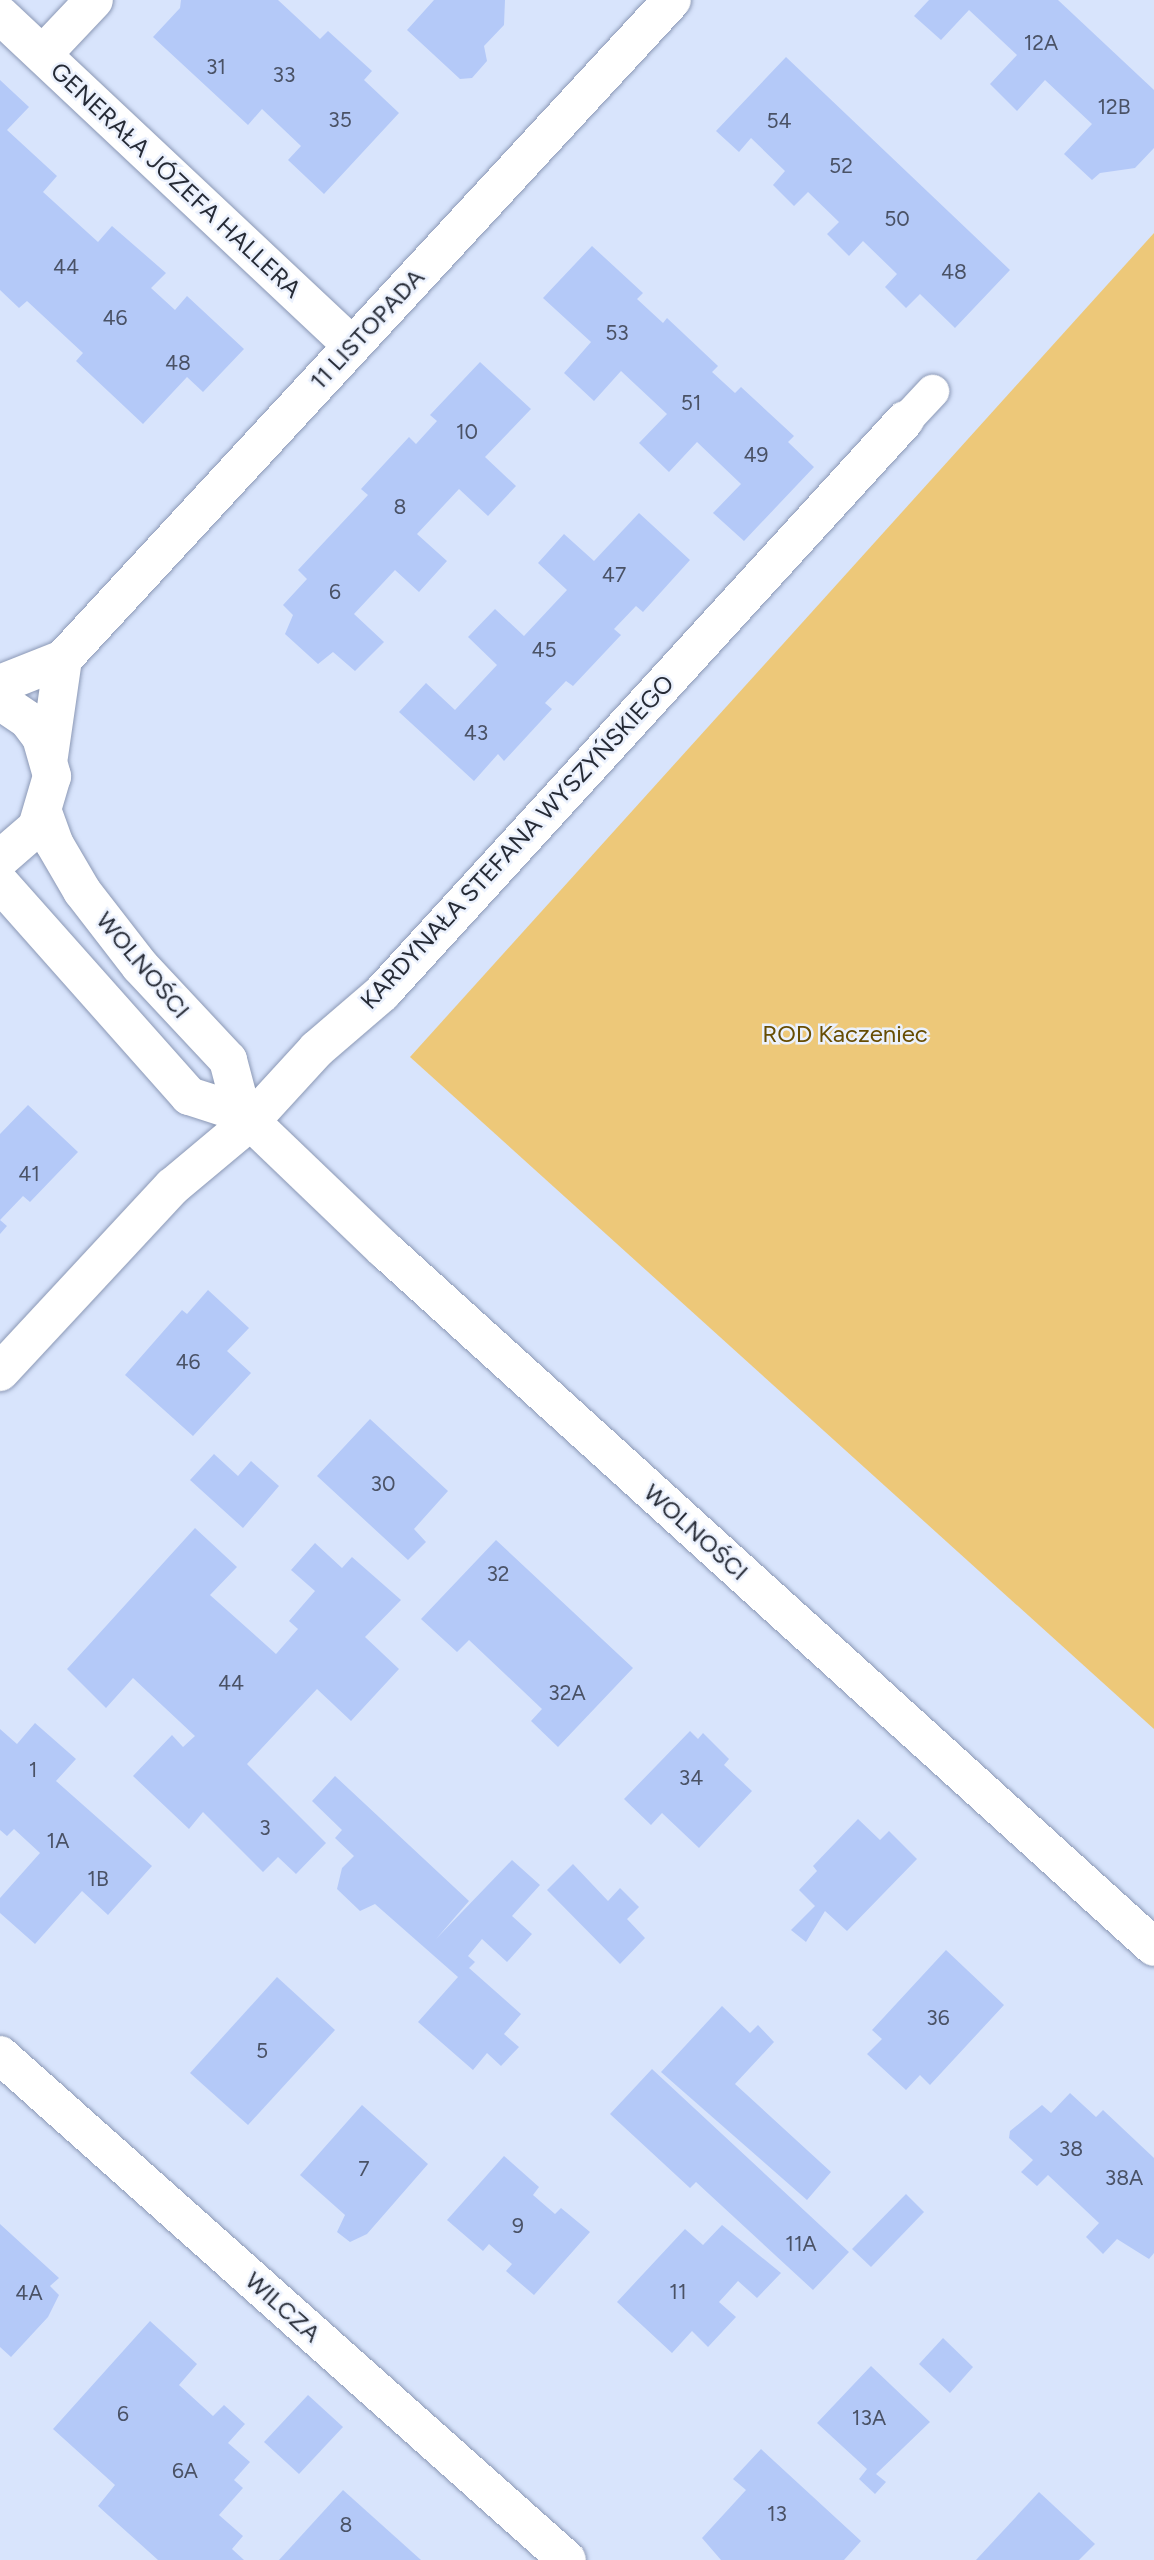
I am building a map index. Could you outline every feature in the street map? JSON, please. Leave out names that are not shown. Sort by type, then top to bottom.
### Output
[{"type":"street","points":[[43,54],[94,0]]},
{"type":"street","name":"11 LISTOPADA","points":[[0,684],[63,659],[672,0]]},
{"type":"street","name":"GENERAŁA JÓZEFA HALLERA","points":[[0,15],[352,346]]},
{"type":"street","name":"KARDYNAŁA STEFANA WYSZYŃSKIEGO","points":[[0,1372],[172,1187],[317,1049],[382,993],[905,420]]},
{"type":"street","points":[[0,859],[28,839],[44,814],[52,776],[49,757],[63,659]]},
{"type":"street","points":[[0,701],[28,720],[49,757]]},
{"type":"street","name":"WOLNOŚCI","points":[[44,814],[54,844],[82,891],[140,966],[228,1060],[247,1117]]},
{"type":"street","name":"WOLNOŚCI","points":[[0,883],[190,1096],[247,1117],[384,1249],[1154,1947]]},
{"type":"street","name":"WILCZA","points":[[0,2055],[567,2560]]},
{"type":"lane","points":[[905,420],[932,391]]},
{"type":"green space","name":"ROD Kaczeniec","points":[[1154,233],[1154,1729],[410,1057]]},
{"type":"building","points":[[181,0],[278,0],[320,39],[328,31],[372,71],[364,80],[399,113],[324,194],[288,160],[301,146],[262,109],[248,125],[153,37],[180,8]]},
{"type":"building","points":[[434,0],[505,0],[504,25],[484,46],[487,61],[472,78],[460,79],[407,30]]},
{"type":"building","points":[[929,0],[1058,0],[1154,90],[1154,148],[1135,168],[1100,173],[1092,180],[1064,154],[1092,124],[1045,80],[1017,111],[990,84],[1017,55],[969,10],[941,40],[914,16]]},
{"type":"building","points":[[786,57],[1010,270],[955,328],[920,294],[906,308],[885,287],[897,274],[863,241],[849,256],[827,234],[839,222],[808,192],[794,206],[773,185],[785,171],[751,138],[739,152],[716,131]]},
{"type":"building","points":[[0,80],[29,107],[7,130],[57,176],[43,192],[98,242],[112,226],[166,273],[151,288],[175,310],[187,296],[244,349],[203,392],[187,377],[143,424],[76,361],[83,353],[27,301],[19,308],[0,290]]},
{"type":"building","points":[[592,246],[643,293],[637,299],[663,323],[667,318],[718,366],[712,372],[735,393],[741,387],[794,436],[788,442],[814,467],[744,541],[713,513],[741,484],[697,442],[669,472],[639,443],[667,414],[621,371],[594,401],[564,373],[591,342],[543,298]]},
{"type":"building","points":[[480,362],[531,409],[485,457],[516,486],[488,516],[459,489],[417,534],[447,561],[419,592],[395,570],[354,614],[384,642],[355,671],[333,652],[318,664],[285,634],[293,615],[283,605],[307,579],[298,570],[368,495],[361,489],[409,437],[416,444],[437,421],[430,415]]},
{"type":"building","points":[[639,513],[690,560],[643,612],[636,606],[614,629],[621,635],[573,686],[566,681],[545,703],[552,709],[504,761],[498,754],[474,781],[399,712],[426,683],[455,710],[497,665],[468,637],[495,609],[524,636],[567,590],[538,563],[564,534],[594,561]]},
{"type":"building","points":[[28,1105],[78,1152],[30,1202],[23,1196],[0,1220],[0,1134]]},
{"type":"building","points":[[0,1220],[7,1226],[0,1234]]},
{"type":"building","points":[[208,1290],[249,1328],[227,1351],[251,1373],[193,1436],[125,1375],[182,1310],[187,1314]]},
{"type":"building","points":[[370,1419],[448,1491],[414,1529],[426,1542],[408,1560],[317,1476]]},
{"type":"building","points":[[214,1454],[238,1476],[251,1461],[279,1486],[243,1528],[190,1480]]},
{"type":"building","points":[[195,1528],[237,1567],[210,1595],[276,1654],[298,1629],[289,1621],[315,1591],[291,1570],[315,1543],[342,1568],[352,1557],[401,1600],[365,1637],[399,1669],[351,1721],[317,1689],[247,1764],[326,1843],[296,1874],[278,1857],[263,1872],[203,1812],[189,1829],[133,1776],[172,1735],[183,1747],[195,1736],[133,1678],[106,1708],[67,1669]]},
{"type":"building","points":[[496,1540],[633,1668],[558,1747],[531,1721],[542,1709],[469,1640],[457,1652],[421,1619]]},
{"type":"building","points":[[35,1723],[76,1759],[56,1781],[152,1866],[108,1915],[82,1891],[35,1944],[0,1913],[0,1898],[40,1853],[14,1829],[7,1836],[0,1830],[0,1729],[17,1744]]},
{"type":"building","points":[[690,1731],[698,1739],[703,1733],[729,1759],[724,1765],[752,1791],[699,1848],[662,1813],[651,1825],[624,1799]]},
{"type":"building","points":[[335,1776],[469,1901],[436,1939],[512,1860],[540,1885],[512,1916],[532,1934],[507,1962],[482,1939],[468,1956],[475,1962],[469,1968],[521,2014],[504,2034],[519,2047],[501,2066],[487,2053],[473,2070],[418,2022],[458,1977],[375,1904],[360,1911],[337,1889],[342,1868],[354,1856],[335,1838],[342,1830],[312,1801]]},
{"type":"building","points":[[858,1819],[880,1840],[889,1831],[917,1859],[847,1931],[825,1911],[806,1942],[791,1930],[815,1906],[799,1890],[817,1871],[813,1866]]},
{"type":"building","points":[[573,1864],[608,1901],[620,1888],[639,1907],[627,1919],[645,1938],[620,1964],[547,1890]]},
{"type":"building","points":[[946,1950],[1004,2005],[930,2085],[920,2075],[906,2090],[867,2054],[882,2039],[872,2030]]},
{"type":"building","points":[[277,1977],[335,2030],[248,2125],[190,2073]]},
{"type":"building","points":[[722,2006],[750,2033],[758,2025],[774,2042],[735,2084],[831,2172],[807,2200],[661,2072]]},
{"type":"building","points":[[652,2069],[849,2252],[813,2290],[696,2182],[690,2188],[610,2114]]},
{"type":"building","points":[[1070,2093],[1096,2117],[1103,2110],[1154,2158],[1154,2253],[1149,2259],[1117,2239],[1103,2254],[1086,2237],[1099,2223],[1048,2175],[1037,2186],[1021,2172],[1033,2160],[1009,2138],[1010,2131],[1042,2105],[1051,2113]]},
{"type":"building","points":[[362,2105],[428,2164],[367,2234],[350,2242],[337,2232],[345,2215],[300,2175]]},
{"type":"building","points":[[504,2156],[539,2187],[533,2195],[555,2214],[561,2208],[590,2232],[534,2295],[506,2271],[512,2264],[489,2244],[483,2251],[447,2220]]},
{"type":"building","points":[[906,2194],[924,2212],[871,2267],[852,2249]]},
{"type":"building","points":[[0,2224],[59,2278],[50,2286],[59,2295],[48,2317],[11,2357],[0,2347]]},
{"type":"building","points":[[722,2225],[781,2273],[757,2298],[738,2281],[719,2302],[736,2317],[708,2347],[692,2331],[672,2353],[617,2302],[685,2229],[703,2245]]},
{"type":"building","points":[[150,2321],[197,2364],[179,2385],[213,2416],[224,2405],[245,2424],[228,2443],[250,2462],[234,2480],[243,2488],[219,2515],[243,2536],[232,2549],[244,2560],[158,2560],[98,2506],[115,2485],[53,2429]]},
{"type":"building","points":[[943,2338],[973,2367],[950,2393],[919,2364]]},
{"type":"building","points":[[871,2366],[930,2422],[876,2474],[886,2482],[875,2494],[859,2479],[867,2469],[817,2423]]},
{"type":"building","points":[[308,2395],[343,2427],[299,2474],[264,2442]]},
{"type":"building","points":[[761,2449],[861,2541],[844,2560],[721,2560],[702,2538],[746,2490],[733,2479]]},
{"type":"building","points":[[343,2490],[421,2560],[279,2560]]},
{"type":"building","points":[[1039,2492],[1095,2544],[1079,2560],[976,2560]]}]
